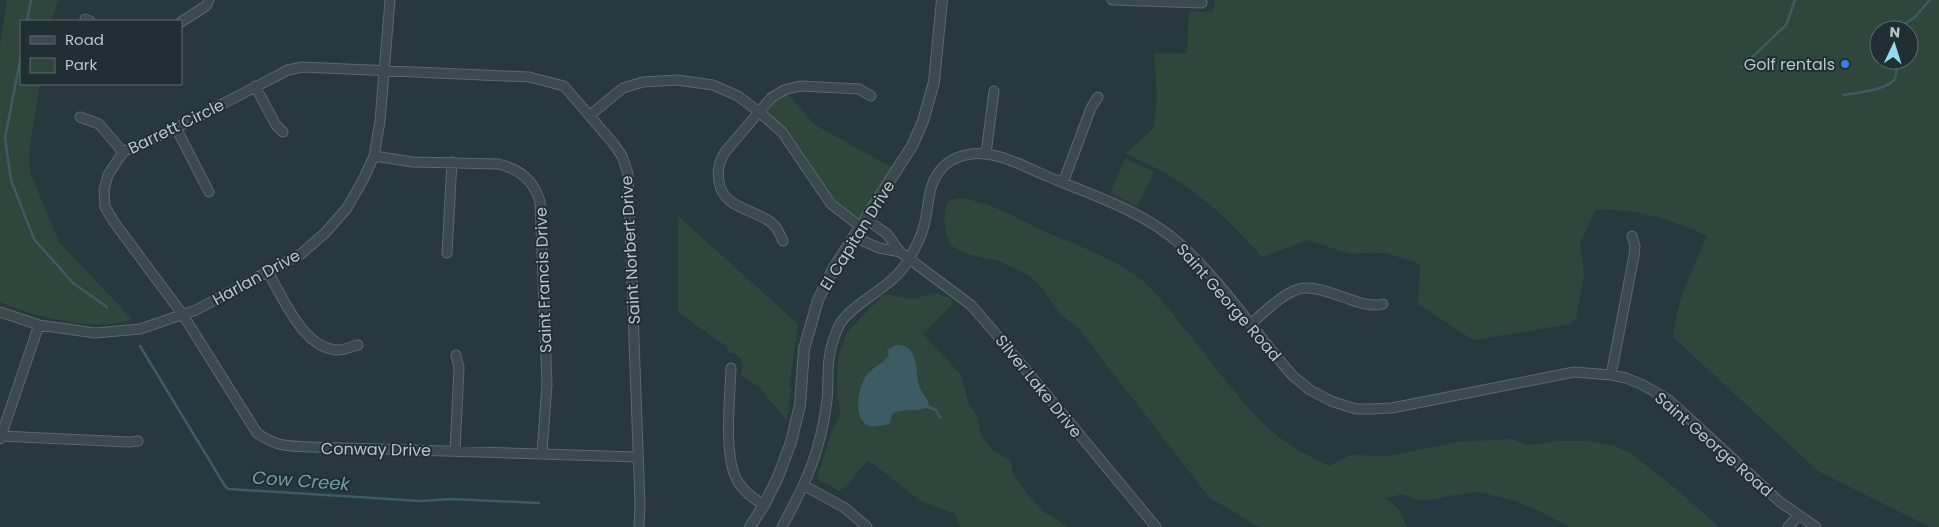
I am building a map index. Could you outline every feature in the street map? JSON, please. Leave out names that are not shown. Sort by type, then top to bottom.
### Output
[{"type":"street","points":[[182,21],[206,6],[209,0]]},
{"type":"street","name":"Harlan Drive","points":[[0,312],[39,325],[95,333],[140,329],[182,315],[301,254],[325,233],[346,208],[363,180],[374,156],[380,121],[390,0]]},
{"type":"street","name":"El Capitan Drive","points":[[750,527],[764,505],[785,460],[794,431],[800,405],[804,349],[812,316],[825,284],[912,146],[923,121],[936,74],[942,0]]},
{"type":"street","points":[[1112,0],[1202,3]]},
{"type":"street","name":"Barrett Circle","points":[[182,315],[105,207],[104,190],[108,175],[123,152],[176,128],[288,70],[302,67],[384,72]]},
{"type":"street","name":"Saint Norbert Drive","points":[[384,72],[529,77],[564,86],[590,115],[622,156],[628,174],[640,504],[638,527]]},
{"type":"street","points":[[590,115],[623,88],[643,82],[677,80],[713,85],[738,96],[782,132],[831,204],[863,223],[887,234],[900,252]]},
{"type":"street","points":[[255,86],[276,125],[284,132]]},
{"type":"street","points":[[782,241],[772,223],[731,202],[724,194],[719,185],[717,172],[722,156],[771,98],[784,90],[800,86],[859,89],[871,96]]},
{"type":"street","points":[[986,154],[994,91]]},
{"type":"street","points":[[1063,183],[1091,108],[1098,98]]},
{"type":"street","points":[[80,116],[99,124],[123,152]]},
{"type":"street","points":[[176,128],[209,192]]},
{"type":"street","name":"Saint George Road","points":[[782,527],[804,486],[816,454],[827,398],[828,357],[841,322],[887,285],[910,258],[922,232],[929,192],[938,174],[954,159],[967,155],[986,154],[1001,157],[1127,209],[1165,231],[1200,263],[1283,365],[1300,383],[1331,402],[1356,409],[1392,408],[1574,372],[1611,375],[1643,385],[1669,400],[1780,502],[1816,527]]},
{"type":"street","name":"Saint Francis Drive","points":[[374,156],[413,162],[498,164],[510,167],[529,179],[536,191],[540,201],[547,384],[542,453]]},
{"type":"street","points":[[447,253],[452,162]]},
{"type":"street","points":[[1611,375],[1634,256],[1635,246],[1632,236]]},
{"type":"street","points":[[854,237],[879,248],[900,252]]},
{"type":"street","name":"Silver Lake Drive","points":[[900,252],[970,305],[1002,340],[1156,527]]},
{"type":"street","points":[[268,272],[303,330],[313,341],[326,348],[340,350],[358,345]]},
{"type":"street","points":[[1251,324],[1287,295],[1305,288],[1322,290],[1366,304],[1376,306],[1383,304]]},
{"type":"street","name":"Conway Drive","points":[[182,315],[257,433],[270,442],[284,446],[638,457]]},
{"type":"street","points":[[39,325],[0,438],[138,441]]},
{"type":"street","points":[[455,450],[459,368],[456,355]]},
{"type":"street","points":[[731,368],[729,456],[732,472],[739,484],[750,496],[764,505]]},
{"type":"street","points":[[804,486],[845,508],[867,527]]},
{"type":"street","points":[[1788,527],[1798,516]]},
{"type":"green space","points":[[7,0],[58,0],[51,20],[20,20],[20,85],[40,85],[29,152],[30,172],[59,242],[132,319],[101,325],[84,324],[30,313],[0,302],[0,46]]},
{"type":"green space","points":[[1214,0],[1939,0],[1939,527],[1930,527],[1818,471],[1673,337],[1681,298],[1707,236],[1694,230],[1667,220],[1639,213],[1596,210],[1580,243],[1584,275],[1576,319],[1570,324],[1473,340],[1418,304],[1420,264],[1386,253],[1350,254],[1307,240],[1262,257],[1216,210],[1183,184],[1166,173],[1125,154],[1154,128],[1157,96],[1154,53],[1187,54],[1189,11],[1212,12]]},
{"type":"green space","points":[[784,90],[815,125],[897,170],[861,227],[831,204],[782,132],[759,112]]},
{"type":"green space","points":[[1125,158],[1154,172],[1137,206],[1110,193]]},
{"type":"green space","points":[[958,198],[980,202],[1001,210],[1094,252],[1119,265],[1143,281],[1157,295],[1261,421],[1287,443],[1329,466],[1350,455],[1389,456],[1458,442],[1512,439],[1529,445],[1557,441],[1589,441],[1614,446],[1629,452],[1675,488],[1719,527],[1570,527],[1515,501],[1479,492],[1432,500],[1417,500],[1403,494],[1385,498],[1398,508],[1407,527],[1260,527],[1255,525],[1209,497],[1078,328],[1060,314],[1043,289],[1029,275],[999,261],[966,254],[952,246],[952,248],[944,219],[948,201]]},
{"type":"green space","points":[[678,216],[798,324],[789,387],[791,388],[787,421],[760,388],[740,374],[743,365],[738,356],[729,353],[727,347],[678,312]]},
{"type":"green space","points":[[935,293],[950,298],[953,304],[923,334],[961,375],[969,405],[978,418],[981,436],[993,451],[1011,461],[1013,474],[1043,511],[1067,527],[961,527],[954,513],[922,502],[868,460],[848,484],[839,491],[817,479],[831,433],[840,415],[837,384],[838,357],[847,332],[884,294],[913,299]]},
{"type":"water","points":[[896,345],[904,346],[913,354],[918,382],[929,406],[893,413],[889,424],[876,427],[869,426],[860,417],[858,410],[859,395],[863,381],[868,373],[889,355],[887,350]]},
{"type":"waterway","name":"Cow Creek","points":[[27,20],[31,0]]},
{"type":"waterway","points":[[1742,67],[1786,25],[1795,0]]},
{"type":"waterway","points":[[1911,20],[1930,0]]},
{"type":"waterway","name":"Cow Creek","points":[[20,61],[5,138],[11,180],[34,239],[73,283],[107,307]]},
{"type":"waterway","points":[[1844,95],[1884,86],[1894,80],[1896,70]]},
{"type":"waterway","name":"Cow Creek","points":[[140,346],[228,489],[421,501],[452,499],[539,503]]},
{"type":"waterway","points":[[925,406],[936,410],[940,418]]},
{"type":"place","name":"Golf rentals","points":[[1845,64]]}]
